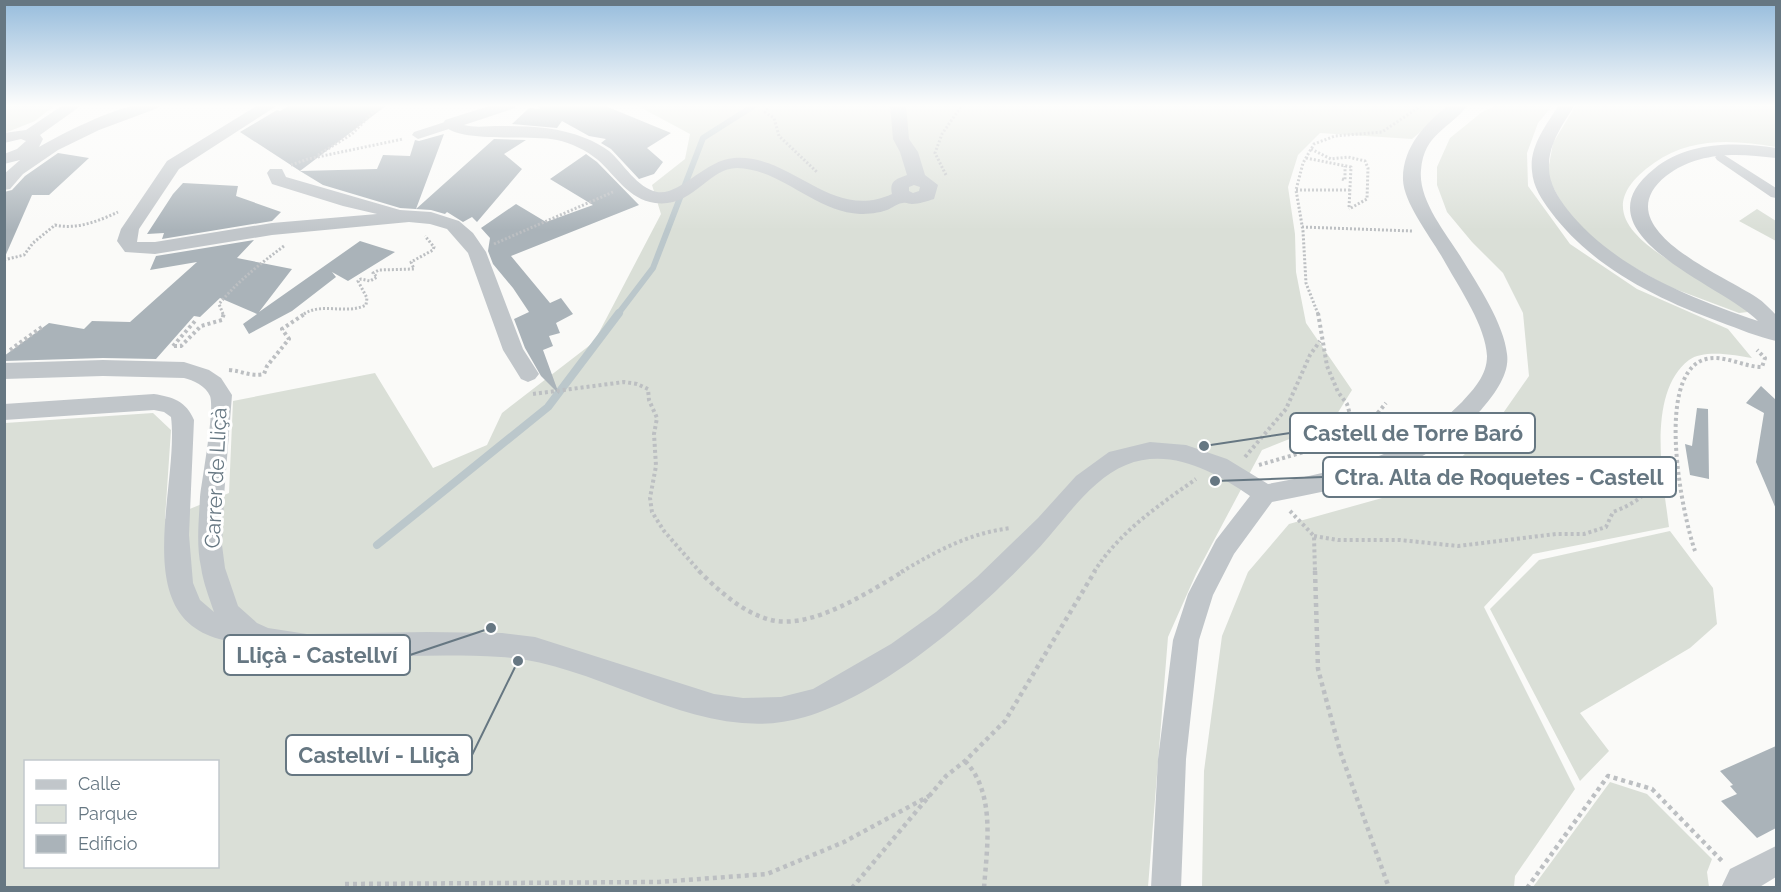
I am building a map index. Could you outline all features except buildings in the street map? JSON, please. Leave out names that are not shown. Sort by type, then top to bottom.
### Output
[{"type":"street","points":[[4,185],[14,160],[30,147]]},
{"type":"street","points":[[14,160],[47,147]]},
{"type":"street","points":[[200,147],[173,165],[130,229],[126,240],[132,248],[155,248],[244,232],[408,217]]},
{"type":"street","points":[[589,147],[604,156],[632,185],[652,197],[665,198],[678,195],[727,164],[737,163],[778,174],[843,206],[863,209],[894,201],[903,196]]},
{"type":"street","points":[[906,147],[917,179]]},
{"type":"street","points":[[1166,888],[1172,759],[1185,640],[1201,594],[1225,547],[1275,500],[1361,474],[1421,449],[1463,417],[1492,380],[1497,365],[1497,351],[1481,314],[1439,232],[1418,200],[1412,183],[1414,162],[1420,147]]},
{"type":"street","points":[[1545,147],[1540,165],[1543,185],[1562,217],[1598,252],[1658,287],[1776,334]]},
{"type":"street","points":[[1776,153],[1722,148],[1693,154],[1669,165],[1654,177],[1639,201],[1639,215],[1644,228],[1656,243],[1693,269],[1759,309],[1776,327]]},
{"type":"street","points":[[1721,157],[1776,194]]},
{"type":"street","points":[[276,173],[278,180],[306,190],[385,210],[397,216],[431,218],[453,225],[477,252],[513,350],[528,374]]},
{"type":"street","points":[[917,179],[929,185],[928,195],[916,199],[903,196],[898,190],[900,184],[907,180],[917,179]]},
{"type":"street","points":[[1739,321],[1758,317],[1759,309]]},
{"type":"street","points":[[4,371],[103,368],[184,370],[202,375]]},
{"type":"street","name":"Carrer de Lliçà","points":[[202,375],[220,395],[220,431],[210,523],[213,568],[227,613],[248,631]]},
{"type":"street","points":[[4,412],[154,402],[165,404],[178,411],[183,420],[177,535],[180,583],[184,596],[200,617],[215,627],[234,633],[248,631],[266,639],[307,646],[427,644],[502,645],[535,649],[714,707],[739,711],[789,709],[834,694],[934,630],[991,582],[1049,523],[1090,476],[1102,466],[1130,454],[1161,450],[1196,455],[1219,464],[1275,500]]},
{"type":"street","points":[[1736,888],[1741,880],[1776,861]]},
{"type":"path","points":[[315,157],[334,147]]},
{"type":"path","points":[[276,173],[292,164],[315,157],[364,147]]},
{"type":"path","points":[[790,147],[822,176]]},
{"type":"path","points":[[928,195],[945,189],[947,176],[935,153],[937,147]]},
{"type":"path","points":[[1306,158],[1351,167],[1349,209],[1367,199],[1368,168],[1365,161],[1355,157],[1342,156],[1331,159],[1311,149],[1306,158],[1296,190],[1302,227],[1306,283],[1318,314],[1326,366],[1338,392],[1347,404],[1356,435]]},
{"type":"path","points":[[1342,179],[1345,180],[1345,166]]},
{"type":"path","points":[[477,252],[556,215],[632,185]]},
{"type":"path","points":[[1296,190],[1350,190]]},
{"type":"path","points":[[4,260],[24,255],[33,243],[55,225],[68,228],[106,219]]},
{"type":"path","points":[[174,346],[181,346],[206,323],[222,320],[224,312],[219,304],[226,294],[256,264],[295,237],[298,226]]},
{"type":"path","points":[[1302,227],[1439,232]]},
{"type":"path","points":[[202,375],[214,369],[239,371],[251,377],[264,374],[267,366],[289,339],[282,329],[291,320],[299,319],[311,309],[358,309],[366,305],[367,298],[358,281],[361,279],[370,281],[377,278],[373,273],[379,270],[414,269],[411,262],[420,258]]},
{"type":"path","points":[[154,370],[196,320]]},
{"type":"path","points":[[1695,551],[1687,528],[1674,418],[1676,403],[1679,391],[1692,367],[1712,358],[1758,367],[1764,364],[1765,358],[1737,330],[1739,321]]},
{"type":"path","points":[[4,354],[42,327]]},
{"type":"path","points":[[1245,457],[1284,412],[1292,399],[1311,351],[1321,341]]},
{"type":"path","points":[[528,374],[522,387],[535,394],[592,388],[617,382],[640,384],[648,389],[649,400],[657,418],[652,433],[656,465],[649,499],[658,524],[681,551],[735,603],[751,614],[772,621],[801,621],[821,614],[868,592],[962,539],[983,532],[1049,523]]},
{"type":"path","points":[[1257,466],[1278,458],[1335,445],[1356,435],[1374,419],[1386,404]]},
{"type":"path","points":[[852,888],[946,776],[965,761],[1005,721],[1107,553],[1147,513],[1219,464]]},
{"type":"path","points":[[1275,500],[1314,536],[1338,540],[1400,540],[1458,546],[1556,534],[1584,534],[1606,526],[1612,512],[1632,504],[1653,488],[1659,471],[1679,464]]},
{"type":"path","points":[[1314,536],[1318,669],[1343,762],[1389,888]]},
{"type":"path","points":[[965,761],[979,777],[983,794],[987,845],[984,888]]},
{"type":"path","points":[[1527,888],[1608,776],[1652,789],[1722,861]]},
{"type":"path","points":[[345,884],[659,882],[767,874],[844,842],[929,796]]},
{"type":"green space","points":[[687,147],[1306,147],[1298,155],[1288,187],[1295,234],[1296,272],[1306,323],[1352,390],[1332,422],[1262,450],[1196,574],[1168,637],[1148,887],[5,888],[5,423],[153,413],[171,430],[165,519],[229,493],[233,401],[375,373],[433,468],[487,445],[502,413],[594,342],[661,214],[652,185],[685,159]]},
{"type":"green space","points":[[1446,147],[1529,147],[1527,153],[1528,186],[1570,244],[1637,289],[1728,329],[1752,358],[1720,354],[1695,357],[1689,360],[1676,375],[1667,393],[1662,415],[1661,462],[1669,527],[1533,554],[1484,607],[1575,789],[1515,876],[1514,887],[1202,887],[1204,771],[1222,636],[1248,572],[1289,524],[1400,493],[1454,464],[1492,429],[1529,376],[1523,313],[1503,273],[1472,242],[1447,212],[1437,185],[1437,167]]},
{"type":"green space","points":[[1552,147],[1692,147],[1654,163],[1629,187],[1623,210],[1632,230],[1652,249],[1731,297],[1748,312],[1739,313],[1667,286],[1614,256],[1572,222],[1547,176]]},
{"type":"green space","points":[[1757,209],[1776,221],[1776,241],[1739,221]]},
{"type":"green space","points":[[1670,531],[1713,588],[1717,624],[1690,648],[1580,713],[1609,751],[1580,781],[1490,609],[1539,560]]},
{"type":"green space","points":[[1610,782],[1647,794],[1712,859],[1707,872],[1709,887],[1533,887]]},
{"type":"waterway","points":[[618,314],[653,268],[700,147]]},
{"type":"waterway","points":[[377,545],[548,407],[619,313]]},
{"type":"place","name":"Castell de Torre Baró","points":[[1204,446]]},
{"type":"place","name":"Ctra. Alta de Roquetes - Castell","points":[[1215,481]]},
{"type":"place","name":"Lliçà - Castellví","points":[[491,628]]},
{"type":"place","name":"Castellví - Lliçà","points":[[518,661]]}]
